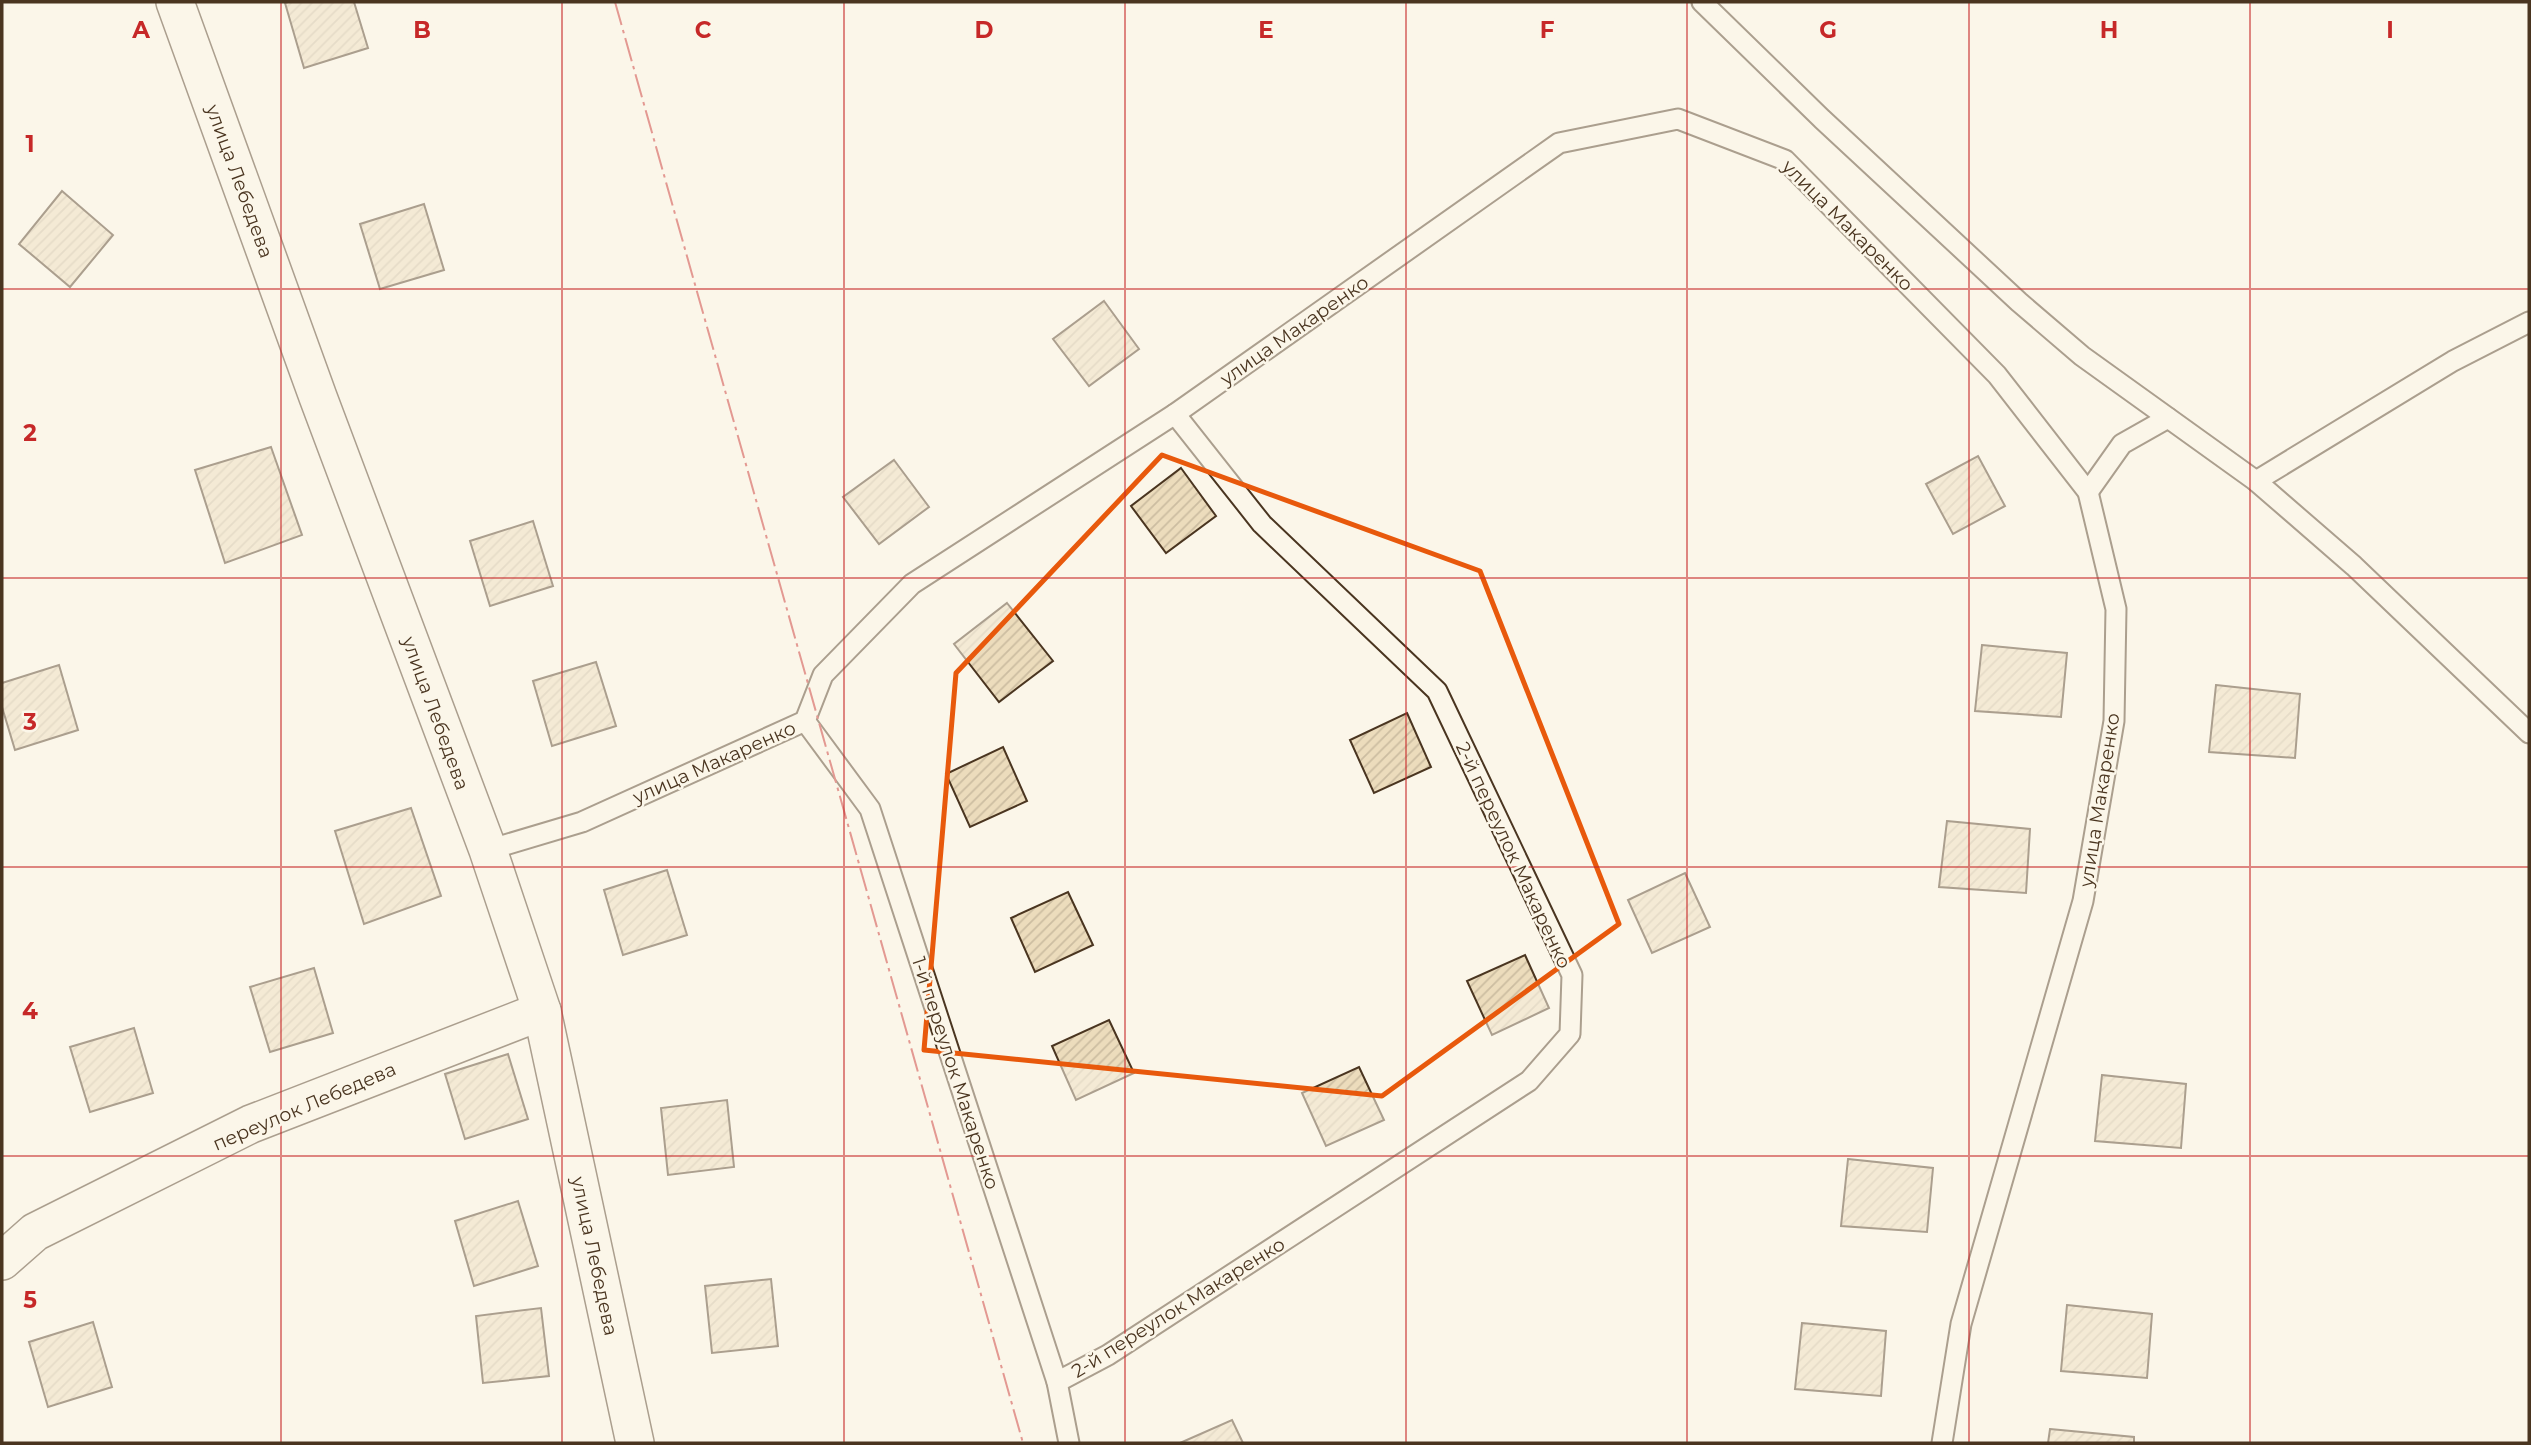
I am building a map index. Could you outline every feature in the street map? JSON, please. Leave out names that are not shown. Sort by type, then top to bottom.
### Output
[{"type":"street","name":"улица Лебедева","points":[[175,2],[318,397],[488,850],[542,1011],[635,1443]]},
{"type":"street","name":"переулок Лебедева","points":[[2,1261],[35,1233],[251,1124],[542,1011]]},
{"type":"lane","points":[[1702,2],[1822,119],[2019,302],[2082,356],[2256,481],[2354,566],[2529,733]]},
{"type":"lane","name":"улица Макаренко","points":[[488,850],[582,821],[805,721],[823,675],[912,584],[1175,414],[1559,143],[1678,118],[1785,160],[1997,375],[2088,492],[2116,609],[2114,721],[2083,901],[1961,1324],[1942,1443]]},
{"type":"lane","points":[[2256,481],[2453,360],[2529,322]]},
{"type":"lane","name":"2-й переулок Макаренко","points":[[1056,1382],[1108,1355],[1529,1081],[1570,1034],[1572,975],[1437,691],[1262,524],[1175,414]]},
{"type":"lane","points":[[2088,492],[2122,443],[2168,418]]},
{"type":"lane","name":"1-й переулок Макаренко","points":[[805,721],[870,809],[1056,1382],[1069,1443]]},
{"type":"highlighted area","points":[[1162,455],[1480,571],[1619,924],[1382,1096],[924,1050],[956,673]]},
{"type":"building","points":[[354,2],[368,48],[304,68],[285,3]]},
{"type":"building","points":[[62,191],[113,235],[70,287],[19,244]]},
{"type":"building","points":[[424,204],[444,270],[380,289],[360,224]]},
{"type":"building","points":[[1104,301],[1139,349],[1089,386],[1053,339]]},
{"type":"building","points":[[271,447],[302,535],[225,563],[195,470]]},
{"type":"building","points":[[1978,456],[2005,506],[1953,534],[1926,484]]},
{"type":"building","points":[[894,460],[929,507],[879,544],[843,497]]},
{"type":"building","points":[[1181,468],[1216,516],[1166,553],[1131,506]]},
{"type":"building","points":[[533,521],[553,586],[490,606],[470,541]]},
{"type":"building","points":[[1007,603],[1053,661],[999,702],[954,644]]},
{"type":"building","points":[[1982,645],[2067,653],[2061,717],[1975,711]]},
{"type":"building","points":[[596,662],[616,726],[552,746],[533,681]]},
{"type":"building","points":[[59,665],[78,730],[15,750],[2,707],[2,683]]},
{"type":"building","points":[[2216,685],[2300,694],[2295,758],[2209,752]]},
{"type":"building","points":[[1407,713],[1431,767],[1374,793],[1350,740]]},
{"type":"building","points":[[1003,747],[1027,801],[970,827],[946,774]]},
{"type":"building","points":[[411,808],[441,896],[364,924],[335,831]]},
{"type":"building","points":[[1947,821],[2030,829],[2026,893],[1939,887]]},
{"type":"building","points":[[667,870],[687,935],[623,955],[604,890]]},
{"type":"building","points":[[1685,873],[1710,927],[1652,953],[1628,900]]},
{"type":"building","points":[[1068,892],[1093,945],[1035,972],[1011,918]]},
{"type":"building","points":[[1525,955],[1549,1008],[1492,1035],[1467,981]]},
{"type":"building","points":[[314,968],[333,1033],[270,1052],[250,987]]},
{"type":"building","points":[[1109,1020],[1134,1073],[1076,1100],[1052,1046]]},
{"type":"building","points":[[134,1028],[153,1093],[90,1112],[70,1047]]},
{"type":"building","points":[[508,1054],[528,1119],[465,1139],[445,1074]]},
{"type":"building","points":[[1359,1067],[1384,1120],[1326,1146],[1302,1093]]},
{"type":"building","points":[[2102,1075],[2186,1084],[2181,1148],[2095,1141]]},
{"type":"building","points":[[727,1100],[734,1167],[668,1175],[661,1108]]},
{"type":"building","points":[[1848,1159],[1933,1168],[1927,1232],[1841,1226]]},
{"type":"building","points":[[518,1201],[538,1266],[474,1286],[455,1221]]},
{"type":"building","points":[[771,1279],[778,1346],[712,1353],[705,1286]]},
{"type":"building","points":[[2067,1305],[2152,1314],[2147,1378],[2061,1371]]},
{"type":"building","points":[[541,1308],[549,1376],[483,1383],[476,1316]]},
{"type":"building","points":[[93,1322],[112,1387],[48,1407],[29,1342]]},
{"type":"building","points":[[1802,1323],[1886,1331],[1881,1396],[1795,1389]]},
{"type":"building","points":[[1232,1420],[1243,1443],[1180,1443]]},
{"type":"building","points":[[2050,1429],[2134,1437],[2134,1443],[2048,1443]]},
{"type":"power","points":[[615,2],[1023,1443]]}]
